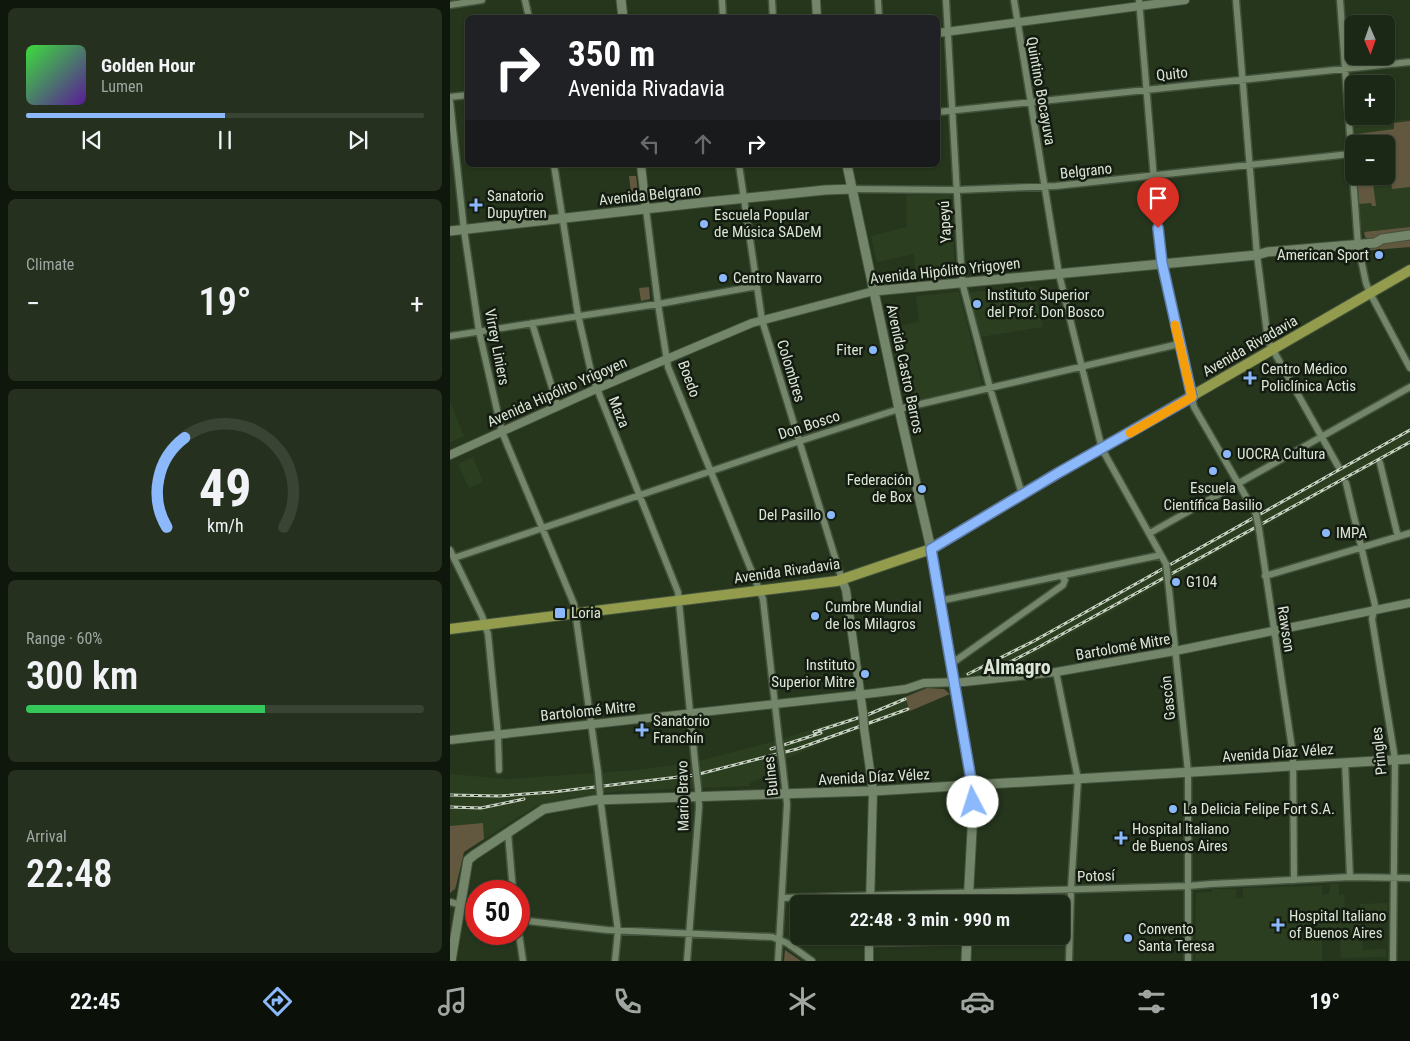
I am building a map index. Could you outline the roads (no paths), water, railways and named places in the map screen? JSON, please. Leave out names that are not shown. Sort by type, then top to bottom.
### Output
[{"type":"main road","points":[[621,0],[623,15]]},
{"type":"main road","points":[[830,190],[844,184],[847,167]]},
{"type":"main road","name":"Avenida Castro Barros","points":[[848,167],[931,549],[972,785],[973,812],[969,894]]},
{"type":"main road","name":"Avenida Belgrano","points":[[450,231],[744,198],[853,189]]},
{"type":"main road","points":[[830,190],[844,193],[849,197],[859,215]]},
{"type":"main road","name":"Avenida Hipólito Yrigoyen","points":[[874,291],[1257,255],[1268,252],[1358,245],[1377,243],[1382,239],[1410,236]]},
{"type":"main road","name":"Avenida Rivadavia","points":[[450,629],[842,580],[931,549],[1022,494],[1410,270]]},
{"type":"main road","name":"Avenida Díaz Vélez","points":[[460,904],[467,863],[474,855],[544,809],[600,797],[698,792],[786,795],[873,791],[1410,759]]},
{"type":"main road","points":[[452,961],[460,904]]},
{"type":"main road","points":[[966,961],[967,945]]},
{"type":"street","points":[[450,6],[482,0]]},
{"type":"street","points":[[526,0],[528,15]]},
{"type":"street","points":[[722,0],[723,15]]},
{"type":"street","points":[[772,0],[773,15]]},
{"type":"street","points":[[816,0],[816,15]]},
{"type":"street","points":[[878,0],[879,15]]},
{"type":"street","name":"Yapeyú","points":[[946,0],[962,282],[990,388],[1022,494]]},
{"type":"street","name":"Quintino Bocayuva","points":[[1014,0],[1059,274],[1102,449]]},
{"type":"street","points":[[940,33],[1017,23],[1139,3],[1185,0]]},
{"type":"street","points":[[1236,0],[1257,255],[1268,341],[1338,466]]},
{"type":"street","points":[[1340,0],[1349,135]]},
{"type":"street","name":"Rawson","points":[[1139,3],[1162,263],[1179,344],[1194,407],[1256,514],[1259,529],[1294,766],[1294,880]]},
{"type":"street","name":"Quito","points":[[940,112],[1410,62]]},
{"type":"street","points":[[450,97],[465,95]]},
{"type":"street","name":"Virrey Liniers","points":[[450,101],[452,141],[479,331],[502,432],[574,604],[618,930],[615,961]]},
{"type":"street","name":"Belgrano","points":[[853,189],[956,190],[1045,187],[1345,155]]},
{"type":"street","name":"Maza","points":[[554,167],[578,315],[596,388],[678,592],[679,601]]},
{"type":"street","name":"Boedo","points":[[641,167],[658,304],[668,367],[759,591]]},
{"type":"street","name":"Colombres","points":[[739,167],[762,320],[842,580]]},
{"type":"street","points":[[1353,185],[1358,245],[1366,283],[1370,294],[1410,368]]},
{"type":"street","points":[[450,336],[658,304],[757,286]]},
{"type":"street","name":"Avenida Hipólito Yrigoyen","points":[[450,455],[596,388],[762,320],[874,291]]},
{"type":"street","points":[[532,322],[558,407]]},
{"type":"street","name":"Don Bosco","points":[[454,558],[899,409],[1179,344]]},
{"type":"street","points":[[1150,533],[1410,387]]},
{"type":"street","name":"Gascón","points":[[1102,449],[1166,564],[1188,772],[1188,961]]},
{"type":"street","points":[[1380,463],[1398,537]]},
{"type":"street","name":"Pringles","points":[[1346,483],[1375,605],[1372,619],[1395,759],[1393,961]]},
{"type":"street","points":[[1265,576],[1410,533]]},
{"type":"street","points":[[450,550],[488,634],[498,735],[499,770]]},
{"type":"street","points":[[940,601],[1162,555]]},
{"type":"street","points":[[951,664],[1063,585],[1065,580],[1061,576]]},
{"type":"street","points":[[842,580],[846,590],[873,791],[870,895]]},
{"type":"street","name":"Bulnes","points":[[759,591],[763,600],[786,795],[778,961]]},
{"type":"street","name":"Mario Bravo","points":[[679,601],[699,807],[686,961]]},
{"type":"street","name":"Bartolomé Mitre","points":[[450,740],[860,695],[906,689],[924,684],[954,683],[1056,672],[1175,651],[1410,604]]},
{"type":"street","points":[[1056,672],[1078,779],[1071,889],[1069,961]]},
{"type":"street","points":[[1345,762],[1350,877]]},
{"type":"street","points":[[508,833],[512,880]]},
{"type":"street","name":"Potosí","points":[[952,895],[1188,886],[1350,877],[1410,878]]},
{"type":"street","name":"Potosí","points":[[782,898],[790,898]]},
{"type":"street","points":[[450,902],[465,906]]},
{"type":"street","points":[[530,921],[618,930],[772,937],[780,940],[812,961]]},
{"type":"street","points":[[521,945],[523,961]]},
{"type":"street","points":[[869,945],[869,961]]},
{"type":"railway","points":[[968,674],[1034,641],[1410,430]]},
{"type":"railway","points":[[987,674],[1410,442]]},
{"type":"railway","points":[[814,732],[867,715],[905,699]]},
{"type":"railway","points":[[450,795],[499,796],[553,792],[695,775],[797,749],[908,709]]},
{"type":"railway","points":[[771,749],[821,733]]},
{"type":"railway","points":[[450,807],[481,808],[524,799]]},
{"type":"place","name":"Sanatorio Dupuytren","points":[[476,205]]},
{"type":"place","name":"Escuela Popular de Música SADeM","points":[[704,224]]},
{"type":"place","name":"American Sport","points":[[1379,255]]},
{"type":"place","name":"Centro Navarro","points":[[723,278]]},
{"type":"place","name":"Instituto Superior del Prof. Don Bosco","points":[[977,304]]},
{"type":"place","name":"Fiter","points":[[873,350]]},
{"type":"place","name":"Centro Médico Policlínica Actis","points":[[1250,378]]},
{"type":"place","name":"UOCRA Cultura","points":[[1227,454]]},
{"type":"place","name":"Escuela Científica Basilio","points":[[1213,471]]},
{"type":"place","name":"Federación de Box","points":[[922,489]]},
{"type":"place","name":"Del Pasillo","points":[[831,515]]},
{"type":"place","name":"IMPA","points":[[1326,533]]},
{"type":"place","name":"G104","points":[[1176,582]]},
{"type":"place","name":"Loria","points":[[560,613]]},
{"type":"place","name":"Cumbre Mundial de los Milagros","points":[[815,616]]},
{"type":"place","name":"Instituto Superior Mitre","points":[[865,674]]},
{"type":"place","name":"Sanatorio Franchín","points":[[642,730]]},
{"type":"place","name":"La Delicia Felipe Fort S.A.","points":[[1173,809]]},
{"type":"place","name":"Hospital Italiano de Buenos Aires","points":[[1121,838]]},
{"type":"place","name":"Hospital Italiano of Buenos Aires","points":[[1278,925]]},
{"type":"place","name":"Convento Santa Teresa","points":[[1128,938]]},
{"type":"district","name":"Almagro","points":[[1017,667]]}]
